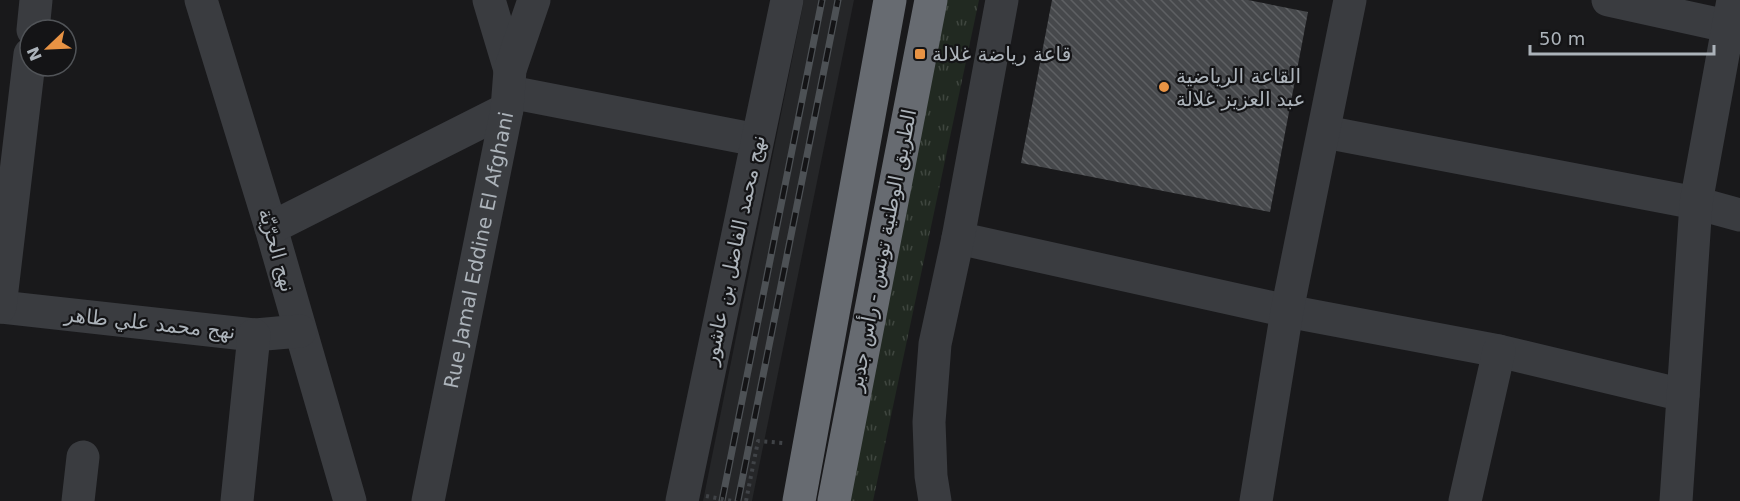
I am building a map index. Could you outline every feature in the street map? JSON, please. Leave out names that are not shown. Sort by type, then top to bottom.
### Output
[{"type":"highway","name":"الطريق الوطنية تونس - رأس جدير","points":[[799,501],[890,0]]},
{"type":"highway","name":"الطريق الوطنية تونس - رأس جدير","points":[[834,501],[931,0]]},
{"type":"street","points":[[34,18],[36,0]]},
{"type":"street","name":"نهج الحرّيّة","points":[[201,0],[271,228],[350,501]]},
{"type":"street","points":[[489,0],[509,90]]},
{"type":"street","name":"Rue Jamal Eddine El Afghani","points":[[428,501],[509,90],[534,0]]},
{"type":"street","name":"نهج محمد الفاضل بن عاشور","points":[[694,499],[757,140],[787,0]]},
{"type":"street","points":[[935,501],[931,476],[930,387],[935,344],[958,238],[1002,0]]},
{"type":"street","points":[[1256,501],[1287,311],[1350,0]]},
{"type":"street","points":[[1608,0],[1734,19],[1696,203],[1676,501]]},
{"type":"street","points":[[0,307],[27,78]]},
{"type":"street","points":[[271,228],[509,90],[757,140]]},
{"type":"street","points":[[1325,132],[1696,203],[1740,214]]},
{"type":"street","points":[[958,238],[1287,311],[1499,351],[1683,395]]},
{"type":"street","name":"نهج محمد علي طاهر","points":[[0,307],[254,335],[300,331]]},
{"type":"street","points":[[237,501],[254,335]]},
{"type":"street","points":[[1466,501],[1499,351]]},
{"type":"street","points":[[78,501],[83,457]]},
{"type":"path","points":[[746,501],[758,441]]},
{"type":"path","points":[[694,499],[732,501]]},
{"type":"shaded area","points":[[804,0],[854,0],[752,501],[703,501]]},
{"type":"green space","points":[[941,0],[979,0],[873,501],[842,501]]},
{"type":"building","name":"القاعة الرياضية عبد العزيز غلالة","points":[[1052,0],[1248,0],[1308,12],[1270,212],[1021,163]]},
{"type":"railway","points":[[722,501],[822,0]]},
{"type":"railway","points":[[738,501],[838,0]]},
{"type":"place","name":"قاعة رياضة غلالة","points":[[920,54]]},
{"type":"place","name":"القاعة الرياضية عبد العزيز غلالة","points":[[1164,87]]}]
